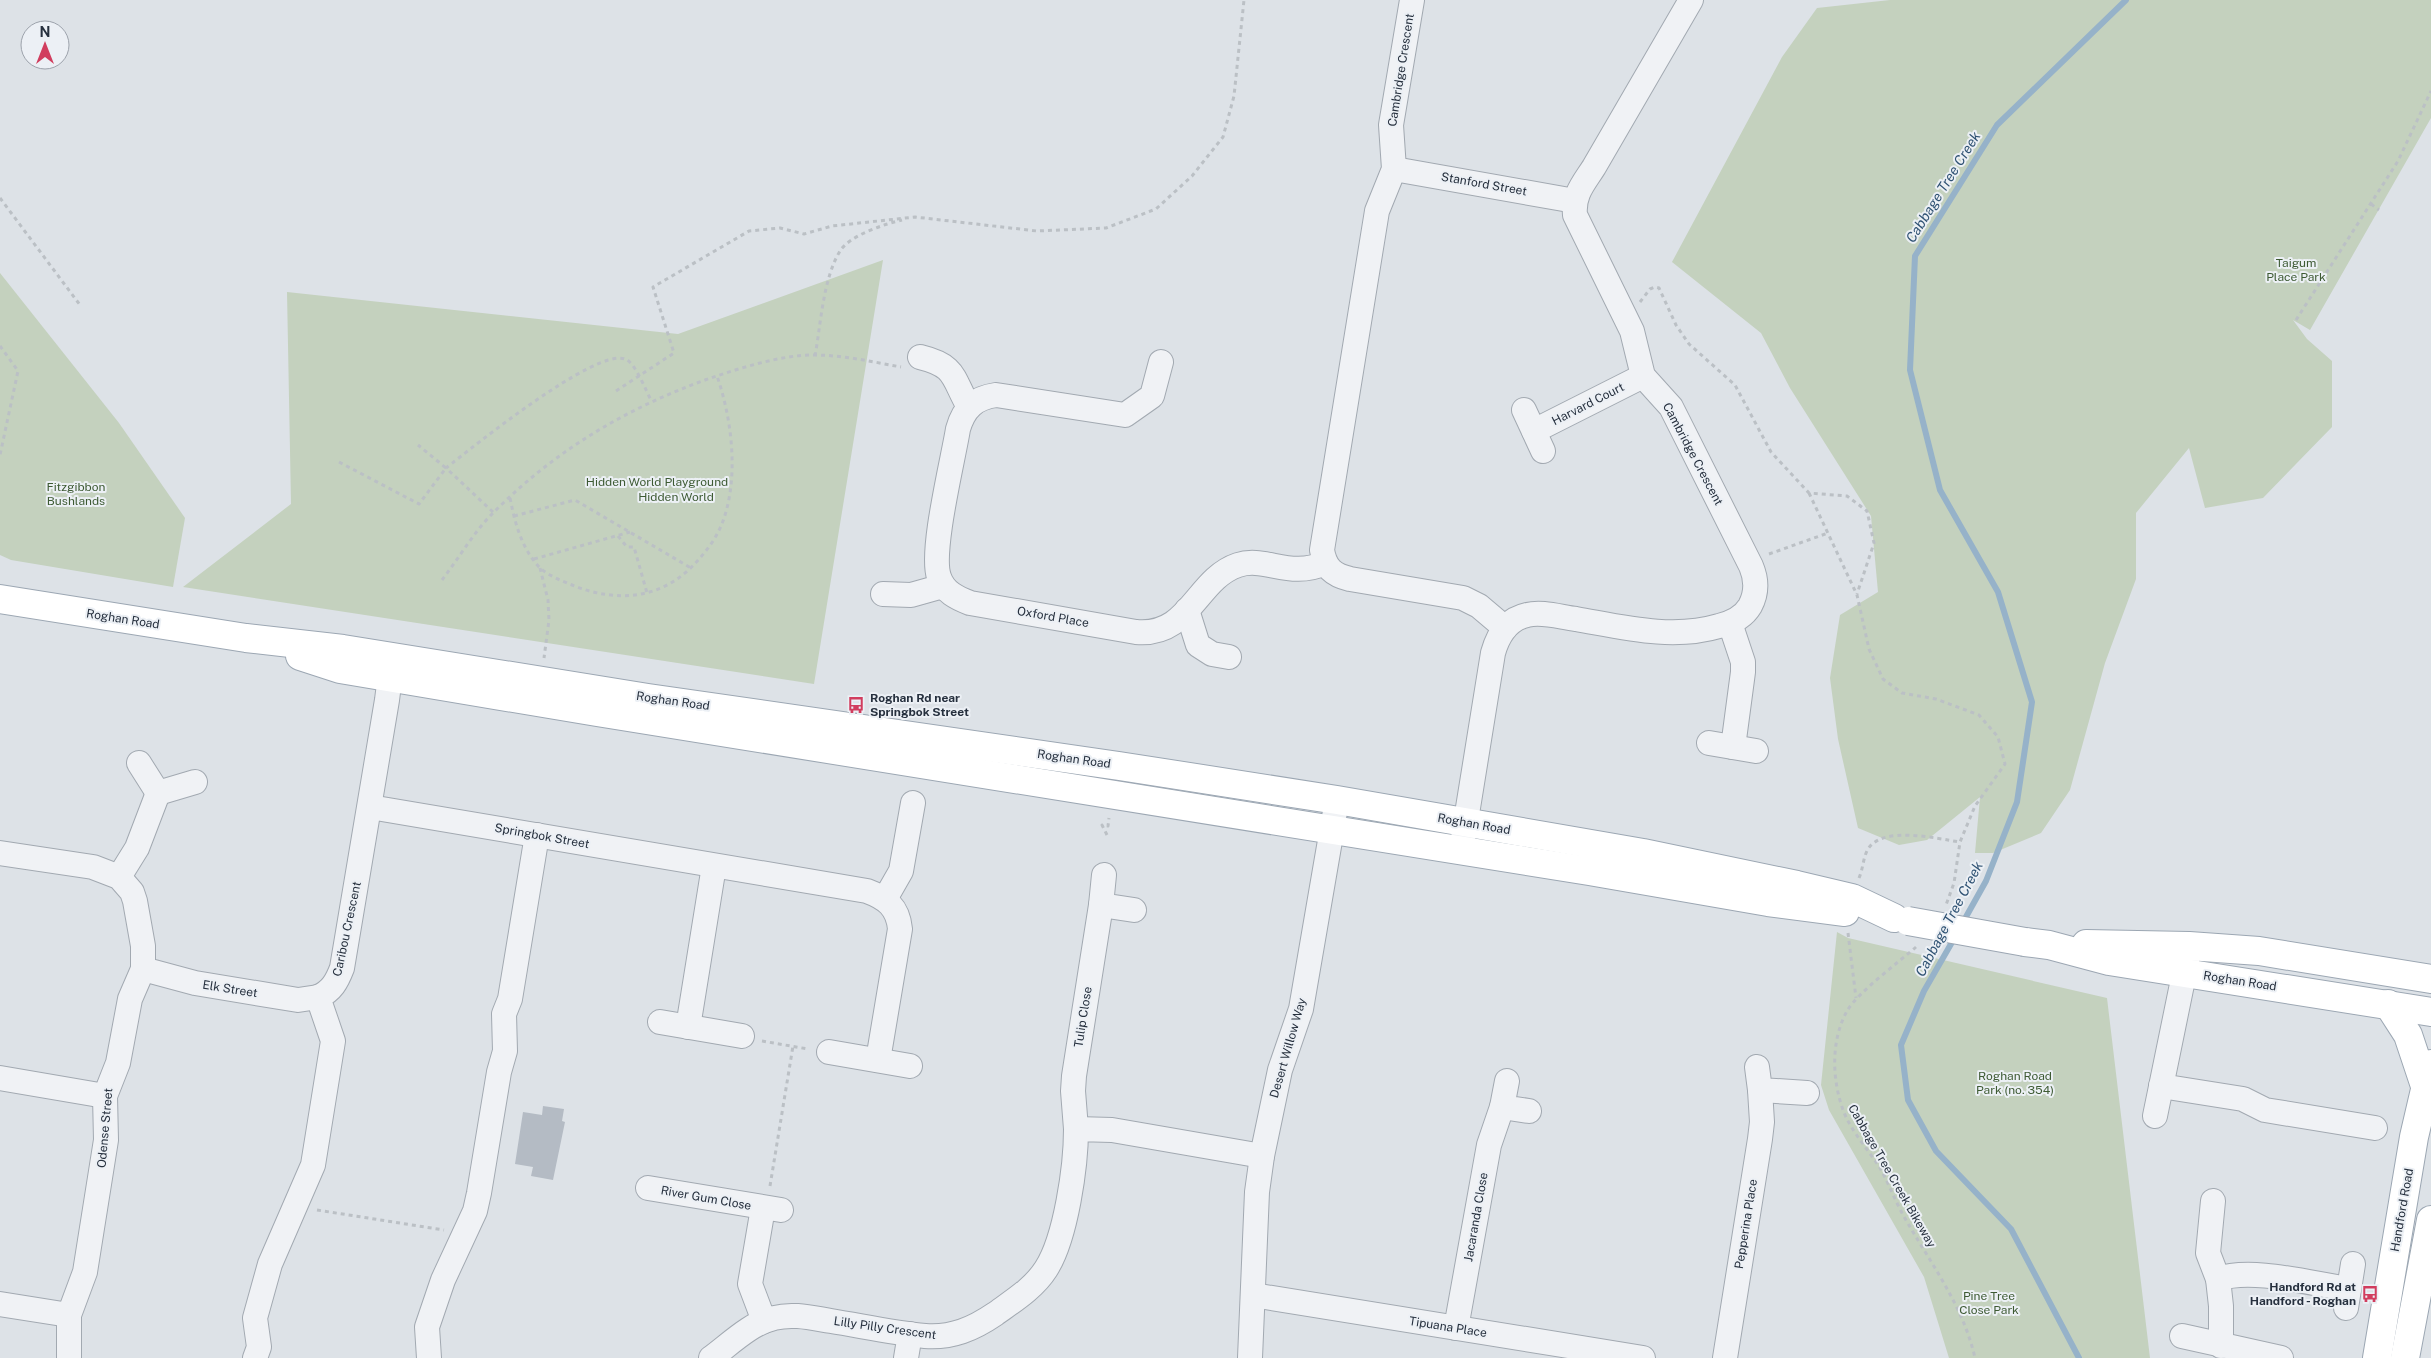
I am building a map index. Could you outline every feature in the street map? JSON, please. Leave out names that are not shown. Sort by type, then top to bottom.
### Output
[{"type":"main road","name":"Roghan Road","points":[[0,599],[246,638],[340,669],[388,667],[648,698],[1119,766],[1337,800],[1643,853],[1797,885],[1852,898],[1907,928]]},
{"type":"main road","name":"Roghan Road","points":[[388,667],[597,712],[1589,871],[1907,928],[2037,943],[2189,946],[2288,954],[2431,979]]},
{"type":"main road","name":"Roghan Road","points":[[2037,943],[2109,961],[2431,1012]]},
{"type":"main road","points":[[2388,1004],[2408,1035],[2428,1075]]},
{"type":"main road","name":"Handford Road","points":[[2377,1358],[2428,1075]]},
{"type":"main road","points":[[2405,1358],[2431,1220]]},
{"type":"street","name":"Cambridge Crescent","points":[[1325,563],[1322,543],[1377,211],[1394,169],[1391,126],[1412,0]]},
{"type":"street","points":[[1574,201],[1581,186],[1692,0]]},
{"type":"street","name":"Stanford Street","points":[[1394,169],[1574,201]]},
{"type":"street","name":"Cambridge Crescent","points":[[1505,628],[1520,617],[1539,613],[1665,632],[1696,631],[1730,623],[1748,610],[1753,601],[1756,583],[1755,574],[1671,408],[1643,376],[1634,338],[1577,223],[1574,215],[1574,201]]},
{"type":"street","points":[[914,363],[937,361],[948,368],[969,407]]},
{"type":"street","points":[[883,594],[911,595],[943,586],[937,569],[937,546],[958,429],[961,418],[969,407],[985,397],[996,395],[1125,415],[1152,396],[1160,362]]},
{"type":"street","name":"Harvard Court","points":[[1533,431],[1643,376]]},
{"type":"street","points":[[1325,563],[1330,571],[1344,578],[1464,598],[1479,606],[1505,628],[1496,642],[1493,653],[1461,851]]},
{"type":"street","name":"Oxford Place","points":[[943,586],[960,599],[970,603],[1141,632],[1157,632],[1167,628],[1187,610],[1218,577],[1238,565],[1257,564],[1298,570],[1315,568],[1325,563]]},
{"type":"street","points":[[1187,610],[1198,645],[1212,654],[1230,657]]},
{"type":"street","points":[[1730,623],[1738,646],[1743,672],[1732,747]]},
{"type":"street","name":"Caribou Crescent","points":[[318,997],[330,990],[335,984],[342,968],[370,807],[388,667]]},
{"type":"street","points":[[1709,743],[1756,751]]},
{"type":"street","points":[[139,763],[158,793]]},
{"type":"street","points":[[158,793],[195,782]]},
{"type":"street","points":[[0,853],[94,867],[119,877],[137,848],[158,793]]},
{"type":"street","name":"Desert Willow Way","points":[[1250,1358],[1257,1192],[1262,1156],[1276,1085],[1301,1009],[1337,800]]},
{"type":"street","points":[[878,1060],[900,929],[896,912],[885,899],[901,871],[913,803]]},
{"type":"street","name":"Springbok Street","points":[[370,807],[866,891],[885,899]]},
{"type":"street","points":[[429,1358],[427,1327],[443,1280],[466,1233],[479,1193],[499,1072],[504,1056],[504,1014],[510,999],[537,836]]},
{"type":"street","points":[[688,1027],[714,866]]},
{"type":"street","name":"Tulip Close","points":[[1076,1129],[1073,1091],[1074,1076],[1104,875]]},
{"type":"street","name":"Odense Street","points":[[69,1358],[69,1315],[86,1272],[106,1140],[105,1096],[118,1063],[130,999],[143,968],[143,946],[135,901],[132,892],[119,877]]},
{"type":"street","points":[[1101,905],[1134,910]]},
{"type":"street","points":[[2155,1116],[2189,946]]},
{"type":"street","name":"Elk Street","points":[[143,968],[195,984],[298,1000],[318,997]]},
{"type":"street","points":[[255,1358],[259,1347],[255,1318],[270,1264],[313,1165],[333,1041],[318,997]]},
{"type":"street","points":[[660,1022],[742,1036]]},
{"type":"street","points":[[828,1052],[910,1066]]},
{"type":"street","points":[[0,1078],[105,1096]]},
{"type":"street","name":"Pepperina Place","points":[[1725,1358],[1760,1140],[1762,1122],[1758,1078],[1807,1093]]},
{"type":"street","name":"Jacaranda Close","points":[[1456,1328],[1489,1145],[1502,1107],[1506,1081]]},
{"type":"street","points":[[2161,1086],[2243,1099],[2265,1110],[2375,1128]]},
{"type":"street","points":[[1502,1107],[1529,1111]]},
{"type":"street","points":[[1076,1129],[1112,1130],[1262,1156]]},
{"type":"street","name":"Lilly Pilly Crescent","points":[[711,1358],[764,1321],[782,1316],[806,1317],[910,1334],[939,1336],[966,1331],[1012,1302],[1045,1270],[1059,1240],[1064,1220],[1074,1160],[1076,1129]]},
{"type":"street","name":"River Gum Close","points":[[648,1188],[772,1209],[750,1284],[764,1321]]},
{"type":"street","points":[[2213,1201],[2208,1252],[2218,1279],[2221,1306],[2221,1346]]},
{"type":"street","points":[[2218,1279],[2228,1275],[2248,1274],[2348,1299],[2353,1264]]},
{"type":"street","name":"Tipuana Place","points":[[1253,1295],[1456,1328],[1531,1349],[1643,1358]]},
{"type":"street","points":[[0,1304],[69,1315]]},
{"type":"street","points":[[906,1358],[910,1334]]},
{"type":"street","points":[[2182,1336],[2281,1358]]},
{"type":"path","points":[[616,391],[674,353],[653,288],[749,231],[780,228],[804,234],[832,226],[915,217],[1037,231],[1106,228],[1156,209],[1192,176],[1223,137],[1234,96],[1244,0]]},
{"type":"path","points":[[2296,320],[2398,161],[2431,91]]},
{"type":"path","points":[[0,198],[80,305]]},
{"type":"path","points":[[2371,204],[2379,210]]},
{"type":"path","points":[[815,356],[827,286],[841,249],[873,227],[915,217]]},
{"type":"path","points":[[1622,312],[1638,305],[1650,289],[1660,288],[1676,325],[1690,344],[1735,385],[1770,452],[1809,493],[1857,595],[1869,649],[1882,678],[1902,694],[1936,700],[1979,716],[1998,737],[2005,764],[1976,806],[1960,842],[1954,883],[1946,906],[1941,913]]},
{"type":"path","points":[[0,346],[18,371],[0,455]]},
{"type":"path","points":[[442,580],[493,512],[542,467],[582,439],[652,400],[744,367],[796,356],[914,363]]},
{"type":"path","points":[[339,462],[419,504],[446,468],[518,413],[559,385],[600,363],[616,358],[626,359],[632,364],[652,400]]},
{"type":"path","points":[[540,568],[561,580],[604,595],[647,593],[676,582],[691,568],[710,546],[723,521],[730,490],[732,445],[727,405],[718,376]]},
{"type":"path","points":[[418,445],[446,468],[493,512]]},
{"type":"path","points":[[1809,493],[1847,496],[1867,511],[1874,543],[1857,595]]},
{"type":"path","points":[[510,497],[517,532],[540,568],[548,600],[549,620],[545,652]]},
{"type":"path","points":[[514,516],[575,500],[691,568]]},
{"type":"path","points":[[534,559],[630,532]]},
{"type":"path","points":[[1768,554],[1828,533]]},
{"type":"path","points":[[618,536],[627,547],[634,547],[647,593]]},
{"type":"path","points":[[1107,835],[1102,824],[1108,826],[1110,810]]},
{"type":"path","points":[[1863,868],[1867,850],[1880,840],[1894,835],[1917,835],[1960,842]]},
{"type":"path","points":[[1849,928],[1848,938],[1856,998]]},
{"type":"path","name":"Cabbage Tree Creek Bikeway","points":[[1907,928],[1856,998],[1841,1023],[1836,1038],[1834,1071],[1842,1109],[1881,1169],[1901,1212],[1961,1316],[1970,1338],[1975,1358]]},
{"type":"path","points":[[742,1036],[828,1052]]},
{"type":"path","points":[[772,1209],[767,1199],[794,1046]]},
{"type":"path","points":[[312,1209],[466,1233]]},
{"type":"green space","name":"Taigum Place Park","points":[[1890,0],[2431,0],[2431,118],[2310,330],[2293,320],[2307,339],[2332,361],[2332,427],[2263,498],[2205,508],[2189,448],[2136,513],[2136,579],[2105,663],[2070,790],[2041,833],[1993,853],[1975,853],[1980,797],[1927,840],[1899,845],[1858,828],[1838,739],[1830,678],[1840,615],[1878,592],[1871,516],[1790,388],[1761,333],[1672,262],[1782,57],[1817,8]]},
{"type":"green space","name":"Hidden World","points":[[883,260],[814,684],[183,587],[291,504],[287,292],[678,334]]},
{"type":"green space","name":"Fitzgibbon Bushlands","points":[[0,273],[119,423],[185,518],[173,587],[11,560],[0,555]]},
{"type":"green space","points":[[1837,932],[1848,938],[2107,998],[2150,1358],[1949,1358],[1924,1277],[1829,1110],[1821,1085]]},
{"type":"building","points":[[543,1106],[564,1109],[562,1121],[565,1122],[553,1180],[531,1176],[533,1167],[515,1164],[523,1112],[542,1115]]},
{"type":"waterway","name":"Cabbage Tree Creek","points":[[1962,924],[1986,881],[2017,802],[2032,702],[1998,592],[1940,490],[1910,370],[1915,256],[1997,125],[2126,0]]},
{"type":"waterway","name":"Cabbage Tree Creek","points":[[1955,937],[1924,991],[1901,1045],[1908,1100],[1936,1151],[2011,1229],[2079,1358]]},
{"type":"place","name":"Roghan Rd near Springbok Street","points":[[856,705]]},
{"type":"place","name":"Handford Rd at Handford - Roghan","points":[[2370,1294]]},
{"type":"park label","name":"Hidden World Playground","points":[[657,482]]},
{"type":"park label","name":"Roghan Road Park (no. 354)","points":[[2015,1083]]},
{"type":"park label","name":"Pine Tree Close Park","points":[[1989,1303]]}]
